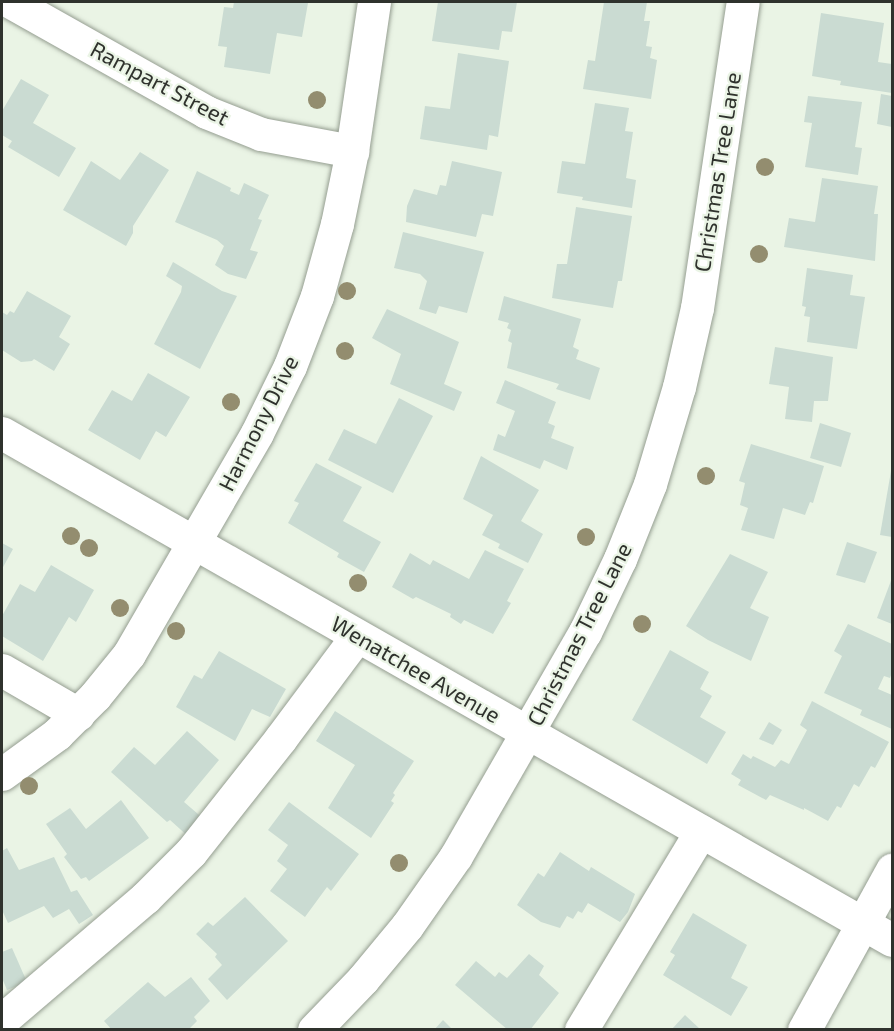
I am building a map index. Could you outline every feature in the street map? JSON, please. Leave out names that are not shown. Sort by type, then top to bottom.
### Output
[{"type":"street","name":"Rampart Street","points":[[11,2],[206,112],[261,134],[352,151]]},
{"type":"street","name":"Harmony Drive","points":[[2,774],[57,734],[78,714],[129,654],[257,433],[290,366],[316,296],[334,235],[352,151],[374,2]]},
{"type":"street","name":"Christmas Tree Lane","points":[[314,1029],[363,979],[407,926],[456,856],[585,632],[620,559],[650,484],[679,387],[697,308],[743,2]]},
{"type":"street","name":"Wenatchee Avenue","points":[[2,433],[892,940]]},
{"type":"street","points":[[2,1020],[145,898],[191,852],[357,636]]},
{"type":"street","points":[[2,670],[78,714]]},
{"type":"street","points":[[581,1029],[701,831]]},
{"type":"street","points":[[804,1029],[892,870]]},
{"type":"building","points":[[234,2],[308,3],[302,37],[277,33],[270,74],[224,67],[227,47],[218,46],[224,7],[233,8]]},
{"type":"building","points":[[438,2],[517,2],[512,32],[502,31],[499,50],[432,41]]},
{"type":"building","points":[[604,2],[647,2],[644,21],[650,21],[646,46],[652,47],[650,58],[657,60],[651,99],[583,89],[588,60],[595,61]]},
{"type":"building","points":[[821,13],[884,23],[878,62],[892,64],[892,93],[840,85],[841,81],[812,76]]},
{"type":"building","points":[[458,53],[509,61],[498,137],[489,135],[487,150],[420,139],[425,106],[450,109]]},
{"type":"building","points":[[21,79],[49,95],[33,123],[76,148],[59,177],[8,147],[12,141],[2,135],[2,111]]},
{"type":"building","points":[[881,94],[892,96],[892,127],[877,124]]},
{"type":"building","points":[[808,96],[862,102],[855,147],[862,148],[858,175],[805,167],[812,123],[804,122]]},
{"type":"building","points":[[595,103],[629,108],[625,131],[633,132],[626,178],[636,180],[632,208],[582,200],[583,197],[557,193],[562,161],[585,164]]},
{"type":"building","points":[[140,152],[169,170],[133,226],[133,233],[126,246],[63,210],[91,161],[120,180]]},
{"type":"building","points":[[452,161],[502,172],[493,216],[482,214],[476,237],[406,222],[407,206],[414,189],[437,195],[440,185],[446,186]]},
{"type":"building","points":[[197,171],[231,188],[230,191],[239,195],[244,183],[269,195],[258,219],[262,220],[250,250],[258,252],[246,279],[228,274],[215,265],[224,246],[217,240],[175,222]]},
{"type":"building","points":[[822,178],[878,186],[874,214],[878,214],[875,261],[784,247],[789,218],[815,222]]},
{"type":"building","points":[[576,207],[632,216],[622,281],[618,281],[613,308],[552,298],[557,264],[567,264]]},
{"type":"building","points":[[403,232],[484,252],[467,313],[439,306],[436,314],[419,309],[427,281],[420,274],[394,268]]},
{"type":"building","points":[[173,262],[222,291],[237,296],[200,369],[154,344],[181,292],[182,286],[166,276]]},
{"type":"building","points":[[807,268],[853,275],[850,295],[865,297],[857,349],[807,342],[810,317],[804,316],[806,307],[802,306]]},
{"type":"building","points":[[27,291],[71,316],[59,337],[70,344],[54,371],[34,359],[21,362],[2,350],[2,312],[7,315],[10,311],[14,313]]},
{"type":"building","points":[[504,296],[581,319],[573,347],[579,350],[576,359],[600,368],[590,400],[556,389],[559,384],[507,368],[512,343],[508,341],[511,330],[507,328],[509,323],[498,320]]},
{"type":"building","points":[[387,309],[459,342],[444,384],[462,392],[454,411],[390,384],[401,354],[372,338]]},
{"type":"building","points":[[775,347],[833,357],[828,401],[814,401],[812,422],[785,419],[789,387],[769,384]]},
{"type":"building","points":[[148,373],[190,397],[166,437],[156,431],[140,460],[88,430],[112,390],[132,401]]},
{"type":"building","points":[[505,380],[556,402],[548,423],[555,426],[551,438],[574,447],[567,470],[544,460],[540,469],[493,450],[498,434],[505,437],[515,411],[496,403]]},
{"type":"building","points":[[399,398],[433,416],[393,493],[328,460],[344,429],[376,444]]},
{"type":"building","points":[[820,423],[851,433],[841,467],[810,458]]},
{"type":"building","points":[[751,444],[824,466],[813,503],[810,502],[805,515],[783,508],[774,539],[741,530],[748,508],[740,505],[745,483],[739,481]]},
{"type":"building","points":[[481,456],[539,490],[521,521],[543,534],[528,563],[498,548],[500,544],[482,535],[493,515],[463,499]]},
{"type":"building","points":[[316,463],[362,487],[343,521],[381,542],[364,572],[337,557],[339,553],[288,523],[299,503],[294,501]]},
{"type":"building","points":[[892,471],[892,537],[880,535]]},
{"type":"building","points":[[847,542],[877,552],[865,583],[836,575]]},
{"type":"building","points":[[2,543],[13,549],[2,569]]},
{"type":"building","points":[[485,550],[524,569],[507,601],[511,603],[493,634],[464,620],[461,624],[450,617],[451,614],[416,597],[413,599],[392,587],[410,553],[430,565],[433,560],[469,579]]},
{"type":"building","points":[[730,554],[768,572],[750,608],[769,617],[751,661],[708,640],[686,626]]},
{"type":"building","points":[[51,565],[94,590],[76,622],[69,617],[43,661],[2,636],[2,616],[20,584],[35,592]]},
{"type":"building","points":[[892,578],[892,624],[877,618]]},
{"type":"building","points":[[848,624],[892,644],[892,672],[890,678],[884,676],[878,689],[892,695],[892,729],[860,715],[862,710],[824,693],[842,656],[834,651]]},
{"type":"building","points":[[670,650],[709,672],[700,689],[712,696],[700,717],[726,732],[707,764],[632,720]]},
{"type":"building","points":[[219,651],[286,689],[270,717],[252,709],[235,741],[176,707],[194,675],[202,679]]},
{"type":"building","points":[[812,701],[889,742],[875,768],[871,766],[859,787],[854,784],[841,808],[837,806],[828,821],[804,808],[804,810],[770,795],[766,800],[738,785],[741,780],[731,774],[743,754],[751,759],[753,756],[775,767],[781,760],[789,764],[807,730],[800,725]]},
{"type":"building","points":[[335,711],[414,761],[393,793],[395,795],[391,801],[394,803],[371,838],[328,808],[355,765],[316,741]]},
{"type":"building","points":[[769,722],[782,730],[773,745],[759,739]]},
{"type":"building","points":[[187,731],[219,760],[184,802],[205,820],[190,838],[170,820],[167,822],[111,772],[134,747],[155,765]]},
{"type":"building","points":[[121,800],[149,838],[89,881],[86,877],[81,879],[64,857],[67,854],[46,824],[70,808],[86,829]]},
{"type":"building","points":[[289,802],[359,854],[331,891],[327,887],[305,917],[270,891],[287,869],[277,861],[288,845],[268,830]]},
{"type":"building","points":[[7,848],[19,870],[54,857],[71,892],[77,890],[93,915],[79,924],[69,909],[53,918],[44,906],[8,923],[2,910],[2,851]]},
{"type":"building","points":[[560,852],[589,871],[591,867],[635,894],[628,912],[620,922],[588,903],[582,913],[578,911],[573,919],[567,916],[560,928],[541,922],[517,905],[538,873],[544,877]]},
{"type":"building","points":[[245,897],[288,941],[227,1000],[208,979],[222,965],[215,957],[217,954],[196,934],[208,922],[213,926]]},
{"type":"building","points":[[693,913],[747,945],[731,978],[748,987],[731,1016],[663,975],[675,955],[670,952]]},
{"type":"building","points":[[12,948],[27,982],[7,990],[2,978],[2,952]]},
{"type":"building","points":[[529,954],[544,966],[539,975],[559,993],[530,1030],[508,1030],[455,985],[476,961],[495,977],[499,972],[507,978]]},
{"type":"building","points":[[191,977],[210,1001],[194,1017],[197,1021],[188,1030],[112,1030],[104,1021],[148,982],[165,997]]},
{"type":"building","points":[[685,1015],[701,1030],[671,1030]]},
{"type":"building","points":[[443,1020],[453,1030],[434,1030]]}]
